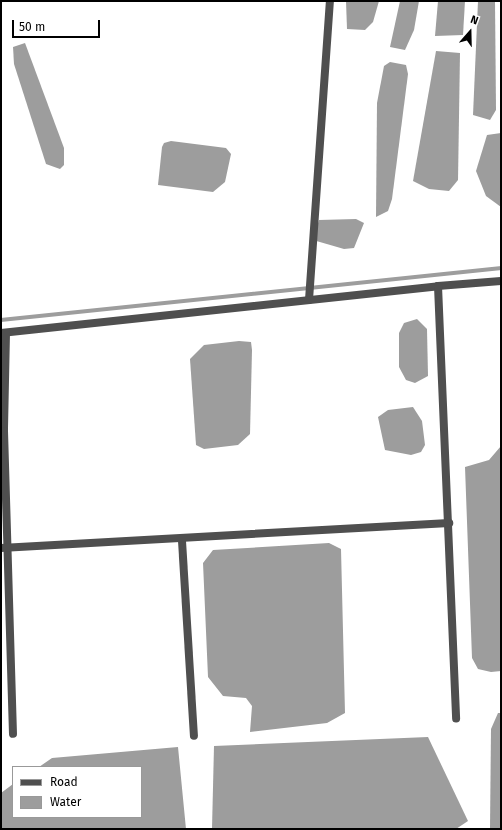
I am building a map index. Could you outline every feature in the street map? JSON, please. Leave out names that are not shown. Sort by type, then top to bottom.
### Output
[{"type":"street","points":[[309,300],[330,1]]},
{"type":"street","points":[[13,734],[4,548],[4,333],[438,286],[501,281]]},
{"type":"street","points":[[438,286],[450,523],[456,719]]},
{"type":"street","points":[[4,548],[182,541],[450,523]]},
{"type":"street","points":[[182,541],[194,736]]},
{"type":"water","points":[[346,1],[379,1],[373,22],[365,30],[347,29]]},
{"type":"water","points":[[400,1],[419,1],[414,30],[405,50],[390,47]]},
{"type":"water","points":[[438,1],[465,1],[463,35],[435,36]]},
{"type":"water","points":[[478,1],[495,1],[496,110],[490,120],[473,115]]},
{"type":"water","points":[[25,43],[64,148],[64,165],[60,169],[46,164],[14,64],[13,47]]},
{"type":"water","points":[[436,51],[460,53],[458,180],[449,191],[429,189],[413,181]]},
{"type":"water","points":[[390,62],[406,65],[408,74],[392,199],[388,211],[376,217],[377,103],[384,66]]},
{"type":"water","points":[[501,133],[501,207],[486,196],[476,171],[487,135]]},
{"type":"water","points":[[171,141],[226,148],[231,154],[225,182],[213,192],[158,185],[162,147],[164,143]]},
{"type":"water","points":[[356,219],[364,223],[354,248],[344,249],[313,240],[319,220]]},
{"type":"water","points":[[417,319],[427,329],[428,376],[415,383],[406,380],[399,367],[399,333],[404,323]]},
{"type":"water","points":[[239,341],[251,342],[252,350],[250,434],[238,445],[204,449],[196,445],[190,359],[204,345]]},
{"type":"water","points":[[413,407],[422,421],[425,445],[421,452],[411,455],[385,450],[378,417],[388,410]]},
{"type":"water","points":[[501,446],[501,671],[491,672],[478,669],[472,658],[465,467],[489,460]]},
{"type":"water","points":[[329,543],[341,549],[345,713],[327,723],[250,732],[252,706],[246,698],[223,696],[208,677],[203,563],[213,550]]},
{"type":"water","points":[[498,713],[501,713],[501,829],[490,829],[491,729]]},
{"type":"water","points":[[428,737],[468,821],[456,829],[212,829],[214,746]]},
{"type":"water","points":[[178,747],[186,829],[1,829],[1,793],[12,785],[12,818],[142,818],[142,766],[40,766],[52,758]]},
{"type":"waterway","points":[[1,320],[501,268]]}]
